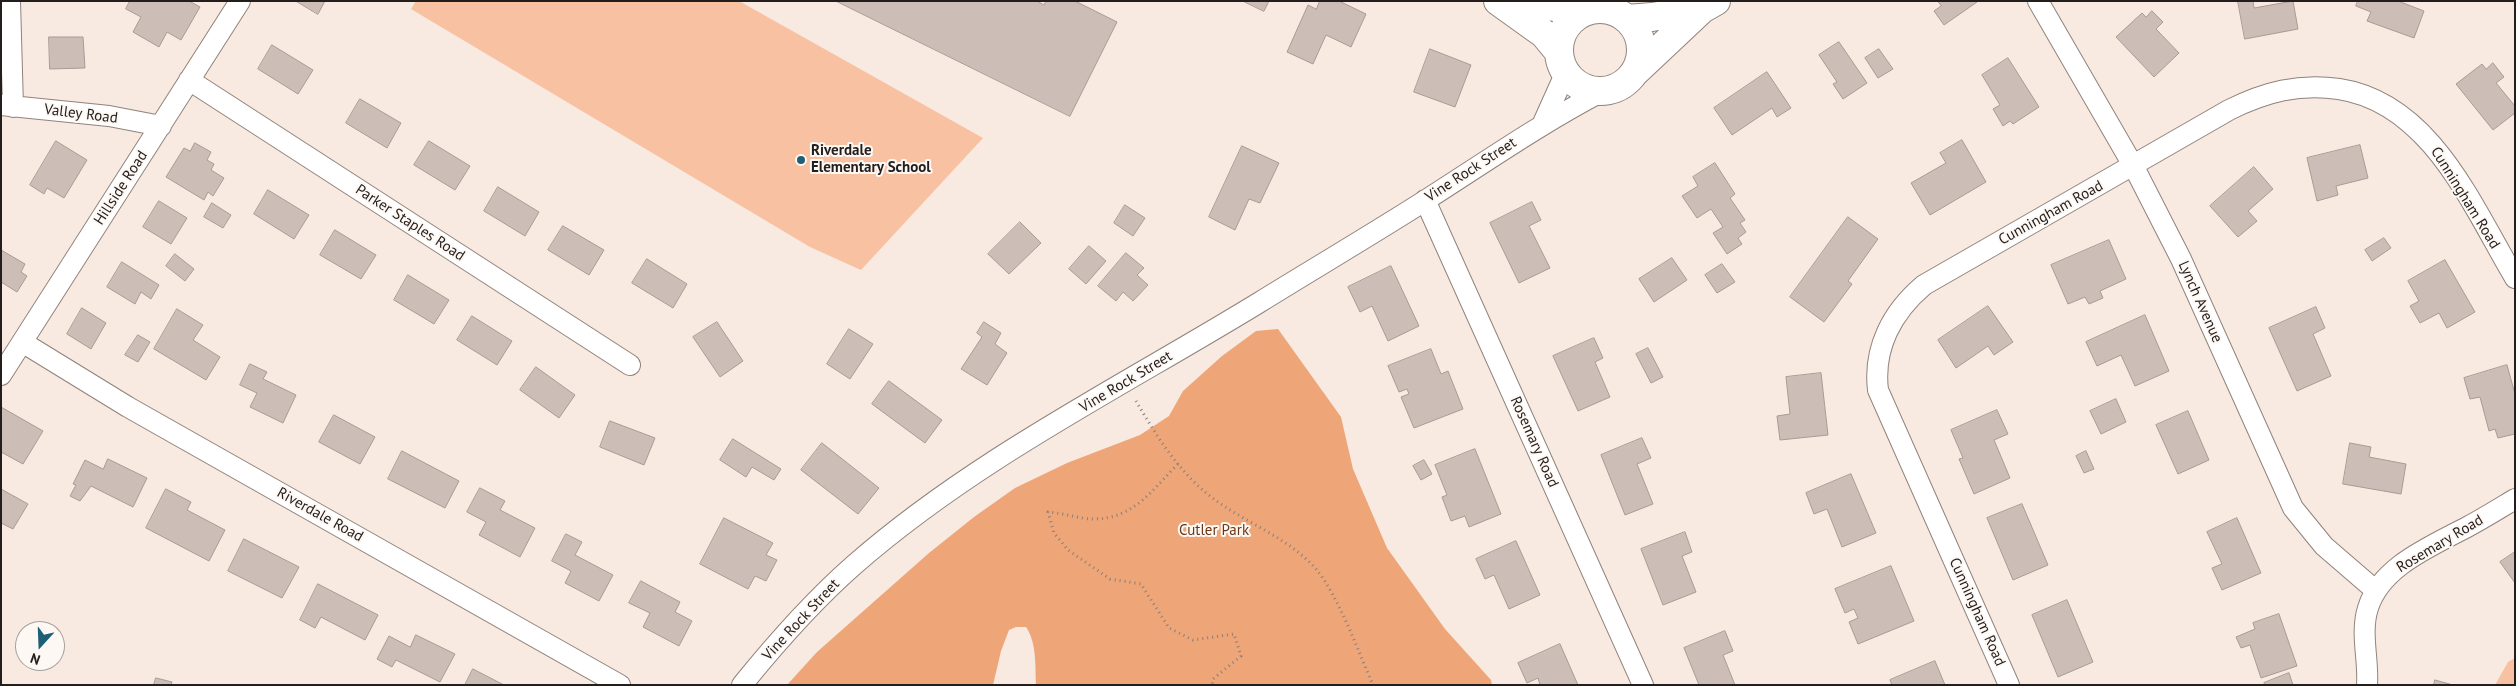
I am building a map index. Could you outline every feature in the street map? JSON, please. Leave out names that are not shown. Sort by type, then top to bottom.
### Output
[{"type":"main road","points":[[1498,1],[1544,34],[1575,84],[1587,90],[1600,92],[1614,90],[1626,82],[1709,5]]},
{"type":"main road","points":[[1516,1],[1585,12],[1607,9],[1627,19],[1635,28],[1642,50],[1635,72]]},
{"type":"main road","points":[[1627,19],[1652,17],[1709,5]]},
{"type":"main road","points":[[1562,62],[1560,38],[1565,27],[1585,12]]},
{"type":"street","points":[[7,106],[10,1]]},
{"type":"street","name":"Hillside Road","points":[[1,375],[240,1]]},
{"type":"street","name":"Lynch Avenue","points":[[2038,1],[2134,167],[2196,292],[2293,508],[2324,546],[2375,590]]},
{"type":"street","points":[[1543,123],[1562,62]]},
{"type":"street","name":"Parker Staples Road","points":[[189,80],[630,365]]},
{"type":"street","name":"Cunningham Road","points":[[2009,685],[1882,404],[1876,373],[1878,357],[1886,334],[1899,310],[1924,285],[2134,167],[2230,110],[2264,94],[2296,87],[2312,86],[2361,94],[2377,100],[2406,118],[2433,146],[2453,173],[2515,278]]},
{"type":"street","name":"Vine Rock Street","points":[[742,685],[805,612],[852,567],[890,535],[954,489],[1034,437],[1425,200],[1543,123],[1600,92]]},
{"type":"street","name":"Valley Road","points":[[7,106],[109,116],[160,126]]},
{"type":"street","name":"Rosemary Road","points":[[1425,200],[1643,685]]},
{"type":"street","name":"Riverdale Road","points":[[22,342],[136,411],[620,685]]},
{"type":"street","name":"Rosemary Road","points":[[2367,685],[2365,627],[2367,609],[2375,590],[2389,574],[2406,562],[2515,499]]},
{"type":"path","points":[[1125,383],[1178,464],[1210,496],[1292,548],[1317,570],[1332,594],[1373,685]]},
{"type":"path","points":[[1178,464],[1144,499],[1123,515],[1093,519],[1068,513],[1048,512],[1054,533],[1068,550],[1110,579],[1140,584],[1168,628],[1193,640],[1234,634],[1242,656],[1213,679],[1212,685]]},
{"type":"shaded area","points":[[416,1],[739,1],[983,138],[861,270],[810,247],[411,9]]},
{"type":"shaded area","points":[[2515,658],[2515,685],[2495,685],[2508,662]]},
{"type":"green space","name":"Cutler Park","points":[[1278,329],[1341,417],[1353,469],[1387,548],[1445,629],[1491,680],[1492,685],[1036,685],[1035,655],[1030,633],[1026,627],[1016,627],[1009,630],[1001,651],[993,685],[787,685],[817,652],[929,553],[974,517],[1015,488],[1067,463],[1140,435],[1169,416],[1183,391],[1222,356],[1256,331]]},
{"type":"building","points":[[130,1],[189,1],[200,7],[181,40],[167,32],[159,47],[133,32],[141,17],[126,9]]},
{"type":"building","points":[[296,1],[325,1],[318,14]]},
{"type":"building","points":[[836,1],[1037,1],[1044,5],[1046,1],[1075,1],[1117,22],[1070,116]]},
{"type":"building","points":[[1243,1],[1269,1],[1264,11]]},
{"type":"building","points":[[1320,1],[1339,1],[1366,14],[1351,47],[1326,35],[1313,64],[1287,52],[1308,5],[1316,9]]},
{"type":"building","points":[[1938,1],[1977,2],[1944,25],[1934,11],[1941,6]]},
{"type":"building","points":[[2238,1],[2253,1],[2254,8],[2293,1],[2298,29],[2245,39]]},
{"type":"building","points":[[2358,1],[2398,1],[2424,11],[2414,38],[2367,21],[2371,12],[2356,6]]},
{"type":"building","points":[[2152,11],[2163,22],[2156,29],[2179,53],[2154,77],[2116,37],[2142,13],[2146,17]]},
{"type":"building","points":[[49,37],[83,37],[85,68],[50,69]]},
{"type":"building","points":[[1839,42],[1867,83],[1843,99],[1833,84],[1837,82],[1819,55]]},
{"type":"building","points":[[272,45],[313,70],[298,94],[258,69]]},
{"type":"building","points":[[1430,49],[1471,65],[1455,107],[1414,92]]},
{"type":"building","points":[[1879,49],[1893,69],[1878,78],[1865,58]]},
{"type":"building","points":[[2008,58],[2039,107],[2013,124],[2010,121],[2003,126],[1993,109],[2000,105],[1982,75]]},
{"type":"building","points":[[2493,63],[2504,77],[2496,83],[2515,106],[2515,113],[2493,130],[2456,84],[2482,64],[2486,69]]},
{"type":"building","points":[[1767,72],[1791,108],[1777,117],[1772,108],[1732,135],[1714,108]]},
{"type":"building","points":[[360,99],[401,123],[387,148],[346,123]]},
{"type":"building","points":[[1962,140],[1986,182],[1930,215],[1911,183],[1946,163],[1940,153]]},
{"type":"building","points":[[56,141],[87,160],[64,198],[47,188],[44,194],[30,185]]},
{"type":"building","points":[[429,141],[470,166],[455,190],[414,165]]},
{"type":"building","points":[[195,143],[211,152],[207,160],[214,164],[211,170],[224,178],[213,196],[208,192],[204,200],[166,177],[184,148],[190,151]]},
{"type":"building","points":[[2360,145],[2368,178],[2336,186],[2338,195],[2317,201],[2307,158]]},
{"type":"building","points":[[1242,146],[1279,163],[1260,203],[1249,199],[1235,230],[1209,217]]},
{"type":"building","points":[[1715,163],[1735,194],[1730,198],[1745,220],[1740,223],[1746,232],[1738,238],[1742,244],[1727,254],[1713,233],[1723,227],[1711,209],[1697,218],[1682,196],[1698,186],[1693,177]]},
{"type":"building","points":[[2254,167],[2273,189],[2248,211],[2257,221],[2238,237],[2210,206]]},
{"type":"building","points":[[498,187],[539,212],[525,236],[484,211]]},
{"type":"building","points":[[268,190],[309,215],[294,239],[254,214]]},
{"type":"building","points":[[159,201],[187,218],[171,244],[143,227]]},
{"type":"building","points":[[1532,202],[1541,220],[1529,226],[1550,268],[1519,283],[1490,223]]},
{"type":"building","points":[[212,203],[231,215],[223,228],[204,217]]},
{"type":"building","points":[[1125,205],[1145,218],[1133,236],[1114,223]]},
{"type":"building","points":[[1848,217],[1878,239],[1848,281],[1852,284],[1824,322],[1790,297]]},
{"type":"building","points":[[1020,222],[1041,243],[1009,274],[988,254]]},
{"type":"building","points":[[563,226],[604,250],[589,275],[548,250]]},
{"type":"building","points":[[335,230],[376,255],[361,279],[320,255]]},
{"type":"building","points":[[2384,238],[2391,248],[2372,261],[2365,250]]},
{"type":"building","points":[[2109,240],[2126,279],[2100,291],[2103,298],[2089,304],[2085,297],[2068,304],[2051,265]]},
{"type":"building","points":[[1089,246],[1106,261],[1086,284],[1069,269]]},
{"type":"building","points":[[1,250],[25,264],[21,272],[27,276],[17,292],[1,282]]},
{"type":"building","points":[[1126,253],[1144,268],[1137,275],[1148,285],[1133,301],[1123,292],[1116,301],[1098,286]]},
{"type":"building","points":[[175,254],[194,269],[185,281],[166,266]]},
{"type":"building","points":[[1672,258],[1687,280],[1654,302],[1639,279]]},
{"type":"building","points":[[647,259],[687,284],[673,308],[632,283]]},
{"type":"building","points":[[2445,260],[2475,312],[2447,328],[2439,313],[2420,323],[2410,306],[2419,301],[2408,281]]},
{"type":"building","points":[[122,262],[159,285],[151,299],[141,292],[135,304],[107,287]]},
{"type":"building","points":[[1722,264],[1735,282],[1717,293],[1705,275]]},
{"type":"building","points":[[1391,266],[1419,326],[1388,341],[1372,306],[1360,312],[1348,287]]},
{"type":"building","points":[[408,275],[449,300],[434,324],[394,300]]},
{"type":"building","points":[[1988,306],[2013,342],[1994,355],[1988,346],[1956,368],[1938,340]]},
{"type":"building","points":[[2316,307],[2325,328],[2313,334],[2331,376],[2297,391],[2269,328]]},
{"type":"building","points":[[82,308],[106,323],[91,349],[67,334]]},
{"type":"building","points":[[177,309],[203,325],[193,340],[220,357],[206,380],[154,349]]},
{"type":"building","points":[[2145,315],[2169,371],[2135,386],[2121,355],[2097,366],[2086,342]]},
{"type":"building","points":[[472,316],[512,341],[497,365],[457,340]]},
{"type":"building","points":[[717,322],[743,361],[720,377],[693,337]]},
{"type":"building","points":[[984,322],[1001,333],[995,344],[1007,353],[987,385],[961,369],[982,337],[977,333]]},
{"type":"building","points":[[849,329],[873,344],[850,379],[827,364]]},
{"type":"building","points":[[138,335],[150,342],[138,362],[125,355]]},
{"type":"building","points":[[1594,338],[1603,358],[1595,362],[1610,397],[1578,411],[1553,356]]},
{"type":"building","points":[[1648,348],[1663,377],[1651,383],[1636,354]]},
{"type":"building","points":[[1431,349],[1441,374],[1448,371],[1463,409],[1414,428],[1401,397],[1409,394],[1407,389],[1399,392],[1388,366]]},
{"type":"building","points":[[250,364],[267,372],[263,379],[296,395],[283,423],[250,407],[257,393],[240,385]]},
{"type":"building","points":[[2507,365],[2515,394],[2515,434],[2498,438],[2495,429],[2489,431],[2480,397],[2470,399],[2464,378]]},
{"type":"building","points":[[536,367],[575,395],[559,418],[520,390]]},
{"type":"building","points":[[1821,373],[1828,435],[1780,440],[1777,416],[1790,414],[1786,377]]},
{"type":"building","points":[[889,381],[942,420],[925,443],[872,404]]},
{"type":"building","points":[[2116,399],[2126,422],[2101,434],[2090,411]]},
{"type":"building","points":[[1,407],[43,431],[23,464],[1,452]]},
{"type":"building","points":[[1997,410],[2008,434],[1994,440],[2010,478],[1974,494],[1959,459],[1963,458],[1951,430]]},
{"type":"building","points":[[2188,411],[2209,460],[2178,474],[2156,425]]},
{"type":"building","points":[[334,415],[375,437],[360,464],[319,442]]},
{"type":"building","points":[[610,421],[655,438],[644,465],[600,447]]},
{"type":"building","points":[[1642,438],[1651,458],[1637,464],[1653,504],[1625,515],[1601,455]]},
{"type":"building","points":[[733,439],[781,469],[774,480],[752,467],[746,477],[720,460]]},
{"type":"building","points":[[822,443],[879,488],[858,514],[801,470]]},
{"type":"building","points":[[2350,443],[2371,447],[2369,457],[2406,464],[2401,494],[2343,484]]},
{"type":"building","points":[[1475,449],[1501,514],[1469,527],[1465,516],[1451,521],[1442,497],[1447,495],[1435,465]]},
{"type":"building","points":[[402,451],[459,481],[445,508],[388,479]]},
{"type":"building","points":[[2086,451],[2094,469],[2084,473],[2076,456]]},
{"type":"building","points":[[108,459],[147,478],[133,507],[91,486],[80,501],[70,496],[76,485],[73,484],[85,460],[103,469]]},
{"type":"building","points":[[1424,460],[1432,474],[1421,480],[1413,466]]},
{"type":"building","points":[[1851,474],[1876,533],[1842,547],[1827,509],[1814,514],[1806,493]]},
{"type":"building","points":[[480,488],[505,501],[500,510],[535,528],[520,557],[479,535],[486,522],[467,512]]},
{"type":"building","points":[[1,489],[28,504],[13,529],[1,523]]},
{"type":"building","points":[[166,489],[191,502],[187,510],[225,530],[209,561],[146,528]]},
{"type":"building","points":[[2022,504],[2048,565],[2013,580],[1987,518]]},
{"type":"building","points":[[724,518],[773,543],[766,555],[777,560],[766,581],[755,576],[748,589],[700,564]]},
{"type":"building","points":[[2237,518],[2261,573],[2222,590],[2212,568],[2222,564],[2207,532]]},
{"type":"building","points":[[1685,532],[1692,552],[1682,556],[1696,592],[1663,605],[1641,549]]},
{"type":"building","points":[[566,534],[582,542],[575,555],[613,575],[599,601],[565,583],[571,571],[552,561]]},
{"type":"building","points":[[244,539],[299,567],[282,598],[228,571]]},
{"type":"building","points":[[1516,541],[1540,595],[1509,609],[1494,575],[1485,579],[1476,559]]},
{"type":"building","points":[[2515,552],[2515,583],[2500,562]]},
{"type":"building","points":[[1891,566],[1914,621],[1858,644],[1849,622],[1858,618],[1854,609],[1845,613],[1835,589]]},
{"type":"building","points":[[641,581],[680,602],[675,612],[692,621],[679,646],[643,627],[650,613],[629,603]]},
{"type":"building","points":[[318,584],[378,615],[365,640],[321,617],[315,628],[300,620]]},
{"type":"building","points":[[2067,600],[2093,662],[2058,677],[2032,615]]},
{"type":"building","points":[[2279,614],[2297,666],[2261,678],[2250,645],[2241,648],[2236,637],[2255,629],[2253,623]]},
{"type":"building","points":[[1725,631],[1733,651],[1723,655],[1735,685],[1699,685],[1684,648]]},
{"type":"building","points":[[416,635],[455,654],[440,682],[396,660],[392,667],[377,659],[389,636],[410,647]]},
{"type":"building","points":[[1560,644],[1578,685],[1540,685],[1538,678],[1527,683],[1518,663]]},
{"type":"building","points":[[1935,661],[1945,685],[1892,685],[1890,680]]},
{"type":"building","points":[[473,669],[504,685],[465,685]]},
{"type":"building","points":[[2289,673],[2293,685],[2265,685],[2264,683]]},
{"type":"building","points":[[156,678],[172,682],[171,685],[154,685]]},
{"type":"building","points":[[2435,680],[2453,685],[2434,685]]},
{"type":"place","name":"Riverdale Elementary School","points":[[801,160]]}]
